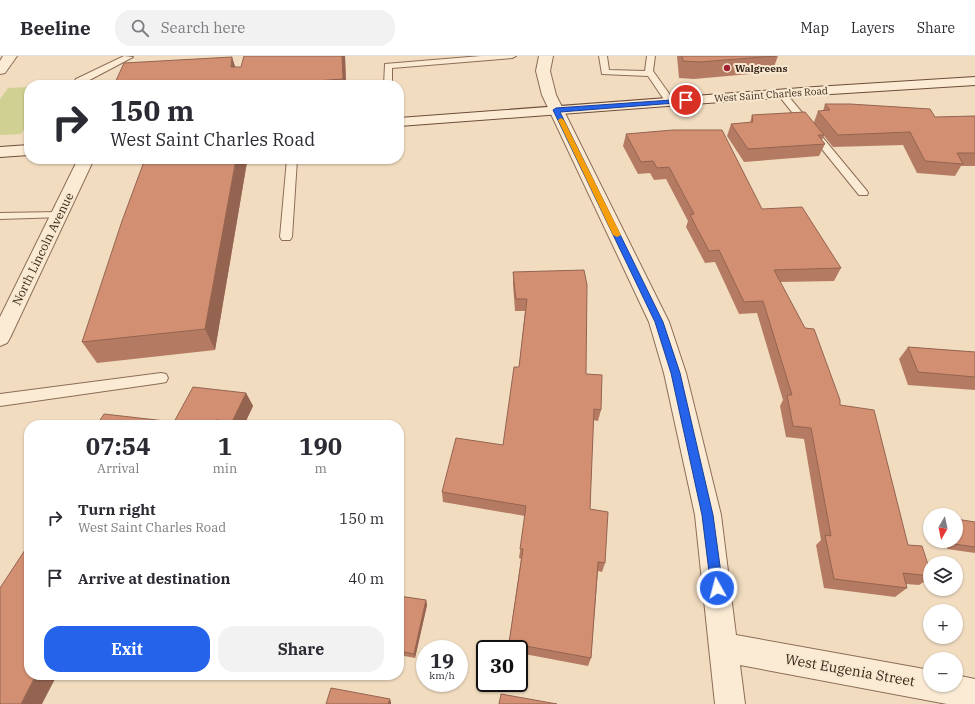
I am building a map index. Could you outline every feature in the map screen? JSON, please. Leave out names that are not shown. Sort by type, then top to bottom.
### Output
[{"type":"street","points":[[0,70],[10,56]]},
{"type":"street","points":[[546,56],[544,71],[549,95],[659,322],[675,373],[708,515],[730,704]]},
{"type":"street","name":"West Saint Charles Road","points":[[404,122],[975,81]]},
{"type":"street","points":[[0,152],[24,150]]},
{"type":"street","name":"North Lincoln Avenue","points":[[0,338],[84,164]]},
{"type":"street","name":"West Eugenia Street","points":[[724,647],[975,694]]},
{"type":"lane","points":[[388,80],[388,66],[512,56]]},
{"type":"lane","points":[[603,56],[604,72],[652,74]]},
{"type":"lane","points":[[651,56],[649,71],[670,102]]},
{"type":"lane","points":[[123,71],[129,57]]},
{"type":"lane","points":[[80,80],[129,57]]},
{"type":"lane","points":[[782,94],[863,193]]},
{"type":"lane","points":[[286,238],[292,164]]},
{"type":"lane","points":[[0,216],[59,215]]},
{"type":"lane","points":[[0,400],[161,378]]},
{"type":"green space","points":[[24,87],[24,129],[21,134],[0,135],[0,99],[8,88]]},
{"type":"building","points":[[244,56],[342,56],[343,79],[116,80],[124,63],[232,57],[231,67],[241,67]]},
{"type":"building","points":[[682,56],[776,56],[699,62],[683,61]]},
{"type":"building","points":[[825,104],[930,109],[935,117],[975,116],[975,153],[957,153],[963,164],[925,161],[910,132],[838,135],[818,111],[830,110]]},
{"type":"building","points":[[805,112],[824,135],[818,135],[825,144],[748,149],[731,124],[753,122],[752,115]]},
{"type":"building","points":[[673,130],[722,130],[762,209],[802,207],[841,268],[774,270],[805,328],[814,329],[840,400],[840,405],[874,410],[908,545],[922,546],[925,556],[923,556],[923,575],[903,573],[907,588],[834,579],[825,535],[831,536],[811,428],[793,426],[787,395],[792,395],[763,301],[744,302],[719,250],[709,251],[690,215],[694,214],[669,167],[657,168],[653,161],[641,162],[626,134]]},
{"type":"building","points":[[143,164],[235,164],[205,329],[82,342],[122,221]]},
{"type":"building","points":[[584,270],[587,285],[586,374],[602,375],[601,410],[594,409],[590,509],[608,512],[605,563],[598,562],[591,658],[528,646],[528,640],[509,640],[523,549],[520,549],[526,506],[442,492],[456,438],[503,445],[514,367],[519,367],[527,299],[516,299],[513,272]]},
{"type":"building","points":[[908,347],[975,352],[975,377],[918,372]]},
{"type":"building","points":[[193,387],[246,393],[233,420],[175,420]]},
{"type":"building","points":[[104,414],[156,420],[100,420]]},
{"type":"building","points":[[963,520],[975,522],[975,547],[963,545]]},
{"type":"building","points":[[24,552],[24,680],[33,680],[21,704],[0,704],[0,588]]},
{"type":"building","points":[[404,597],[426,600],[414,654],[404,652]]},
{"type":"building","points":[[331,688],[390,699],[388,704],[326,704]]},
{"type":"building","points":[[501,694],[557,704],[499,704]]},
{"type":"slow traffic","points":[[561,120],[617,235]]},
{"type":"place","name":"Walgreens","points":[[727,68]]},
{"type":"route","points":[[686,100],[556,110],[659,322],[675,373],[708,515],[717,588]]}]
